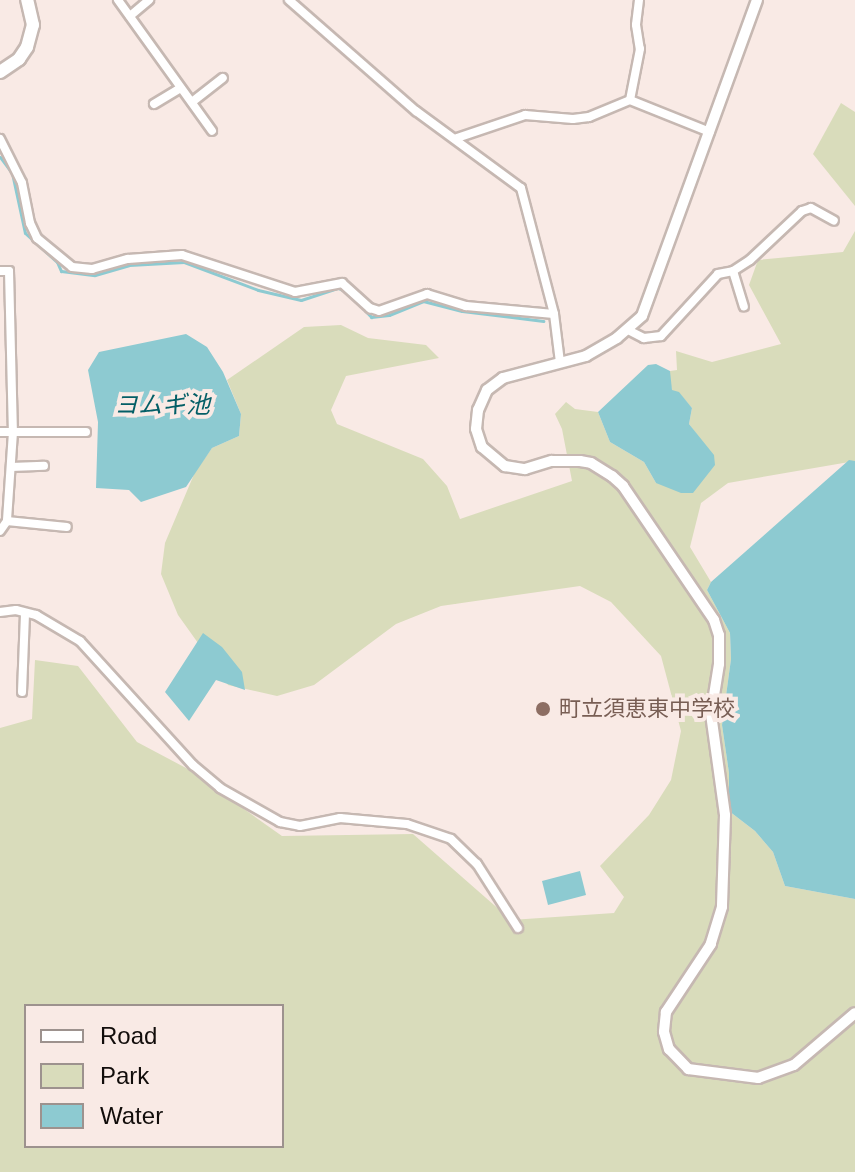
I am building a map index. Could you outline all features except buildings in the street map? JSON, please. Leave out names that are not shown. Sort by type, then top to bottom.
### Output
[{"type":"main road","points":[[0,72],[19,59],[27,47],[33,25],[27,0]]},
{"type":"street","points":[[118,0],[212,131]]},
{"type":"street","points":[[130,16],[149,0]]},
{"type":"street","points":[[289,0],[416,111],[457,138],[495,172],[521,188],[554,314],[560,362]]},
{"type":"street","points":[[630,100],[640,49],[636,25],[639,0]]},
{"type":"street","points":[[757,0],[642,316],[628,330],[586,356],[503,378],[487,390],[478,410],[476,429],[482,447],[505,466],[536,468],[552,461],[580,461],[591,463],[612,476],[623,486],[714,620],[719,635],[719,664],[711,714],[725,815],[722,907],[711,944],[666,1012],[664,1032],[669,1049],[688,1069],[758,1078],[794,1065],[855,1013]]},
{"type":"street","points":[[192,102],[223,78]]},
{"type":"street","points":[[154,104],[181,88]]},
{"type":"street","points":[[457,138],[525,115],[589,117],[630,100],[710,132]]},
{"type":"street","points":[[0,139],[22,183],[27,215],[37,238],[72,267],[92,269],[128,259],[182,255],[295,292],[342,283],[370,308],[379,311],[427,294],[466,306],[554,314]]},
{"type":"street","points":[[628,330],[644,338],[661,336],[718,274],[733,271],[802,211],[811,208],[834,221]]},
{"type":"street","points":[[0,271],[9,271],[13,432],[3,525],[67,527]]},
{"type":"street","points":[[733,271],[744,306]]},
{"type":"street","points":[[0,432],[86,432]]},
{"type":"street","points":[[11,467],[44,466]]},
{"type":"street","points":[[0,612],[25,613],[50,622],[80,641],[193,765],[220,788],[291,825],[340,818],[407,824],[435,831],[467,852],[518,928]]},
{"type":"street","points":[[22,692],[25,613]]},
{"type":"green space","points":[[841,103],[855,112],[855,206],[813,154]]},
{"type":"green space","points":[[855,231],[855,461],[728,483],[701,503],[690,547],[711,582],[707,590],[730,633],[731,659],[722,725],[729,773],[729,811],[755,831],[773,852],[785,886],[855,899],[855,1172],[0,1172],[0,728],[32,719],[35,660],[78,666],[137,742],[186,768],[282,836],[413,834],[511,920],[614,913],[624,897],[600,866],[649,815],[671,780],[681,731],[661,656],[611,602],[580,586],[441,606],[396,624],[314,685],[277,696],[228,685],[178,615],[161,574],[165,543],[195,472],[212,448],[239,436],[241,414],[227,380],[304,327],[341,325],[368,338],[426,345],[439,358],[346,376],[331,410],[337,424],[423,459],[447,486],[460,519],[572,481],[562,429],[555,414],[566,402],[575,409],[598,412],[610,442],[644,462],[656,483],[710,452],[689,424],[692,408],[679,393],[672,391],[669,378],[670,371],[677,370],[676,351],[712,362],[781,344],[749,285],[758,260],[843,252]]},
{"type":"water","name":"ヨムギ池","points":[[186,334],[207,347],[223,372],[241,414],[239,436],[212,448],[186,487],[141,502],[129,490],[96,488],[98,422],[88,370],[99,352]]},
{"type":"water","points":[[656,364],[670,371],[672,390],[679,392],[692,408],[689,424],[714,455],[715,465],[693,493],[681,493],[656,483],[644,462],[610,442],[598,412],[648,365]]},
{"type":"water","points":[[849,460],[855,461],[855,899],[785,886],[773,852],[755,831],[729,811],[729,773],[722,725],[731,659],[730,633],[707,590],[711,582]]},
{"type":"water","points":[[203,633],[222,647],[242,672],[245,690],[216,680],[189,721],[165,692]]},
{"type":"water","points":[[580,871],[586,895],[548,905],[542,881]]},
{"type":"waterway","points":[[0,157],[12,173],[25,233],[57,262],[61,271],[95,275],[129,265],[184,262],[258,290],[301,300],[338,288],[347,292]]},
{"type":"waterway","points":[[352,297],[371,317],[389,315],[423,301],[462,311],[543,321]]},
{"type":"place","name":"町立須恵東中学校","points":[[543,709]]}]
